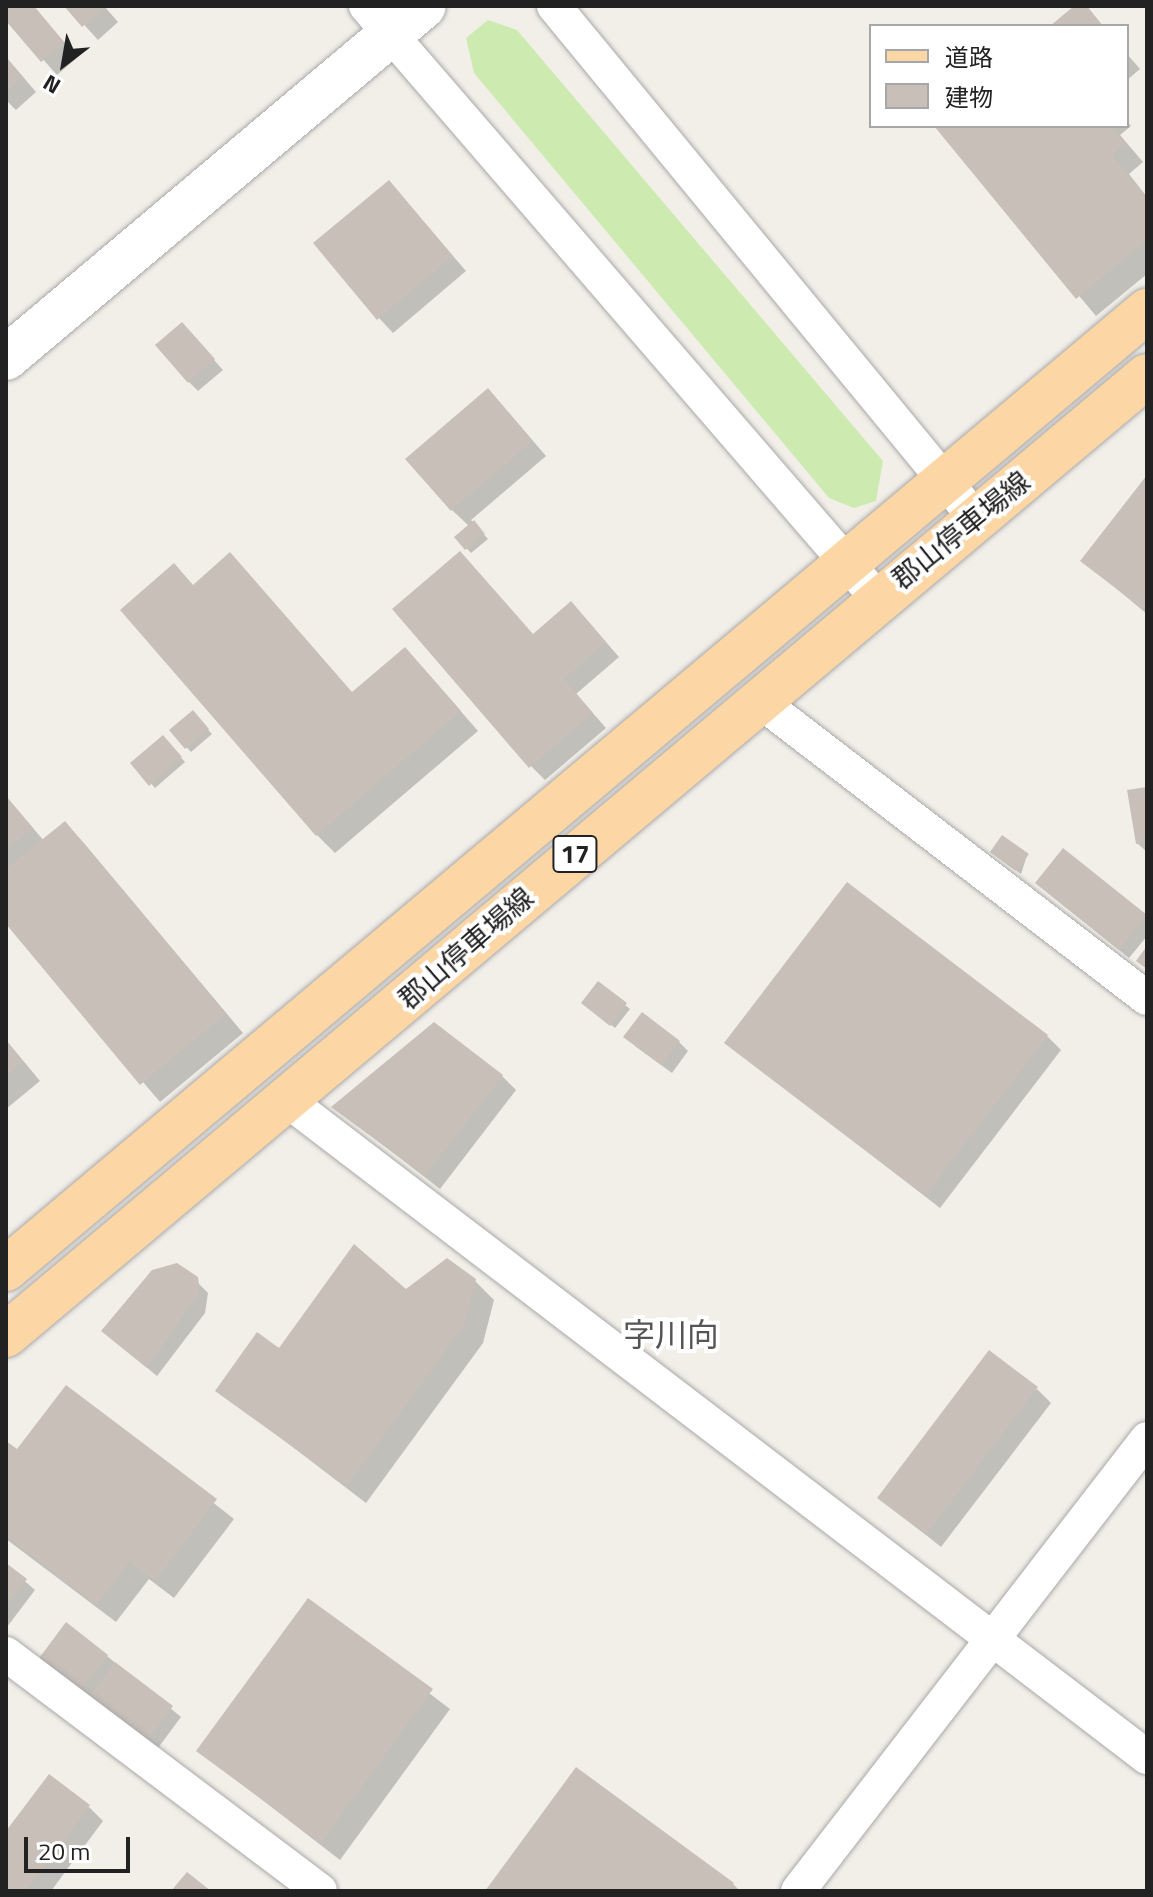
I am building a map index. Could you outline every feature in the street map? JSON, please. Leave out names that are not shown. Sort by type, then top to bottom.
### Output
[{"type":"main road","name":"郡山停車場線","points":[[6,1269],[847,559],[1147,311]]},
{"type":"main road","name":"郡山停車場線","points":[[6,1335],[288,1101],[877,598],[977,520],[1147,376]]},
{"type":"street","points":[[6,358],[377,19],[424,6]]},
{"type":"street","points":[[554,6],[942,483],[977,520]]},
{"type":"street","points":[[377,19],[847,559],[877,598]]},
{"type":"street","points":[[757,699],[1147,998]]},
{"type":"street","points":[[288,1101],[993,1643],[1147,1757]]},
{"type":"street","points":[[798,1891],[993,1643],[1147,1439]]},
{"type":"street","points":[[6,1654],[320,1891]]},
{"type":"green space","points":[[488,20],[517,30],[883,461],[876,501],[854,508],[829,498],[474,73],[466,38]]},
{"type":"building","points":[[6,6],[34,6],[65,43],[41,62],[6,21]]},
{"type":"building","points":[[64,6],[107,6],[82,27]]},
{"type":"building","points":[[1074,6],[1087,6],[1101,24],[1052,24]]},
{"type":"building","points":[[6,57],[23,77],[6,92]]},
{"type":"building","points":[[936,128],[1114,128],[1126,143],[1112,155],[1147,198],[1147,240],[1076,299]]},
{"type":"building","points":[[389,180],[453,256],[377,320],[313,243]]},
{"type":"building","points":[[182,322],[215,359],[188,383],[155,345]]},
{"type":"building","points":[[488,388],[533,441],[451,511],[405,459]]},
{"type":"building","points":[[1147,475],[1147,612],[1080,561]]},
{"type":"building","points":[[474,520],[485,534],[465,550],[454,537]]},
{"type":"building","points":[[460,551],[533,634],[571,601],[606,642],[564,679],[593,713],[529,768],[392,609]]},
{"type":"building","points":[[230,552],[352,692],[405,647],[461,711],[316,836],[120,610],[174,563],[193,585]]},
{"type":"building","points":[[193,710],[209,729],[185,749],[169,730]]},
{"type":"building","points":[[163,735],[182,757],[149,786],[130,763]]},
{"type":"building","points":[[1147,787],[1147,842],[1136,844],[1127,790]]},
{"type":"building","points":[[6,797],[33,828],[6,850]]},
{"type":"building","points":[[65,821],[226,1014],[140,1085],[6,924],[6,869]]},
{"type":"building","points":[[1002,835],[1029,854],[1016,871],[990,852]]},
{"type":"building","points":[[1063,848],[1147,915],[1119,950],[1035,883]]},
{"type":"building","points":[[847,882],[1048,1035],[925,1196],[724,1043]]},
{"type":"building","points":[[1147,946],[1147,969],[1136,961]]},
{"type":"building","points":[[598,981],[627,1003],[610,1026],[581,1003]]},
{"type":"building","points":[[642,1012],[680,1041],[661,1065],[623,1037]]},
{"type":"building","points":[[434,1022],[503,1075],[425,1176],[331,1107]]},
{"type":"building","points":[[6,1041],[23,1061],[6,1075]]},
{"type":"building","points":[[354,1244],[406,1289],[447,1258],[476,1279],[465,1324],[347,1486],[215,1391],[257,1332],[279,1348]]},
{"type":"building","points":[[177,1263],[198,1277],[200,1292],[147,1368],[101,1331],[152,1270]]},
{"type":"building","points":[[989,1350],[1038,1387],[926,1535],[877,1498]]},
{"type":"building","points":[[66,1385],[217,1499],[155,1581],[129,1562],[97,1605],[6,1536],[6,1441],[17,1449]]},
{"type":"building","points":[[6,1563],[27,1579],[6,1606]]},
{"type":"building","points":[[308,1598],[433,1689],[321,1843],[196,1751]]},
{"type":"building","points":[[66,1622],[108,1655],[79,1693],[37,1661]]},
{"type":"building","points":[[115,1662],[173,1706],[148,1740],[89,1696]]},
{"type":"building","points":[[576,1767],[734,1883],[728,1891],[485,1891]]},
{"type":"building","points":[[49,1774],[90,1805],[26,1891],[6,1891],[6,1831]]},
{"type":"building","points":[[187,1872],[211,1891],[171,1891]]},
{"type":"district","name":"字川向","points":[[671,1334]]}]
